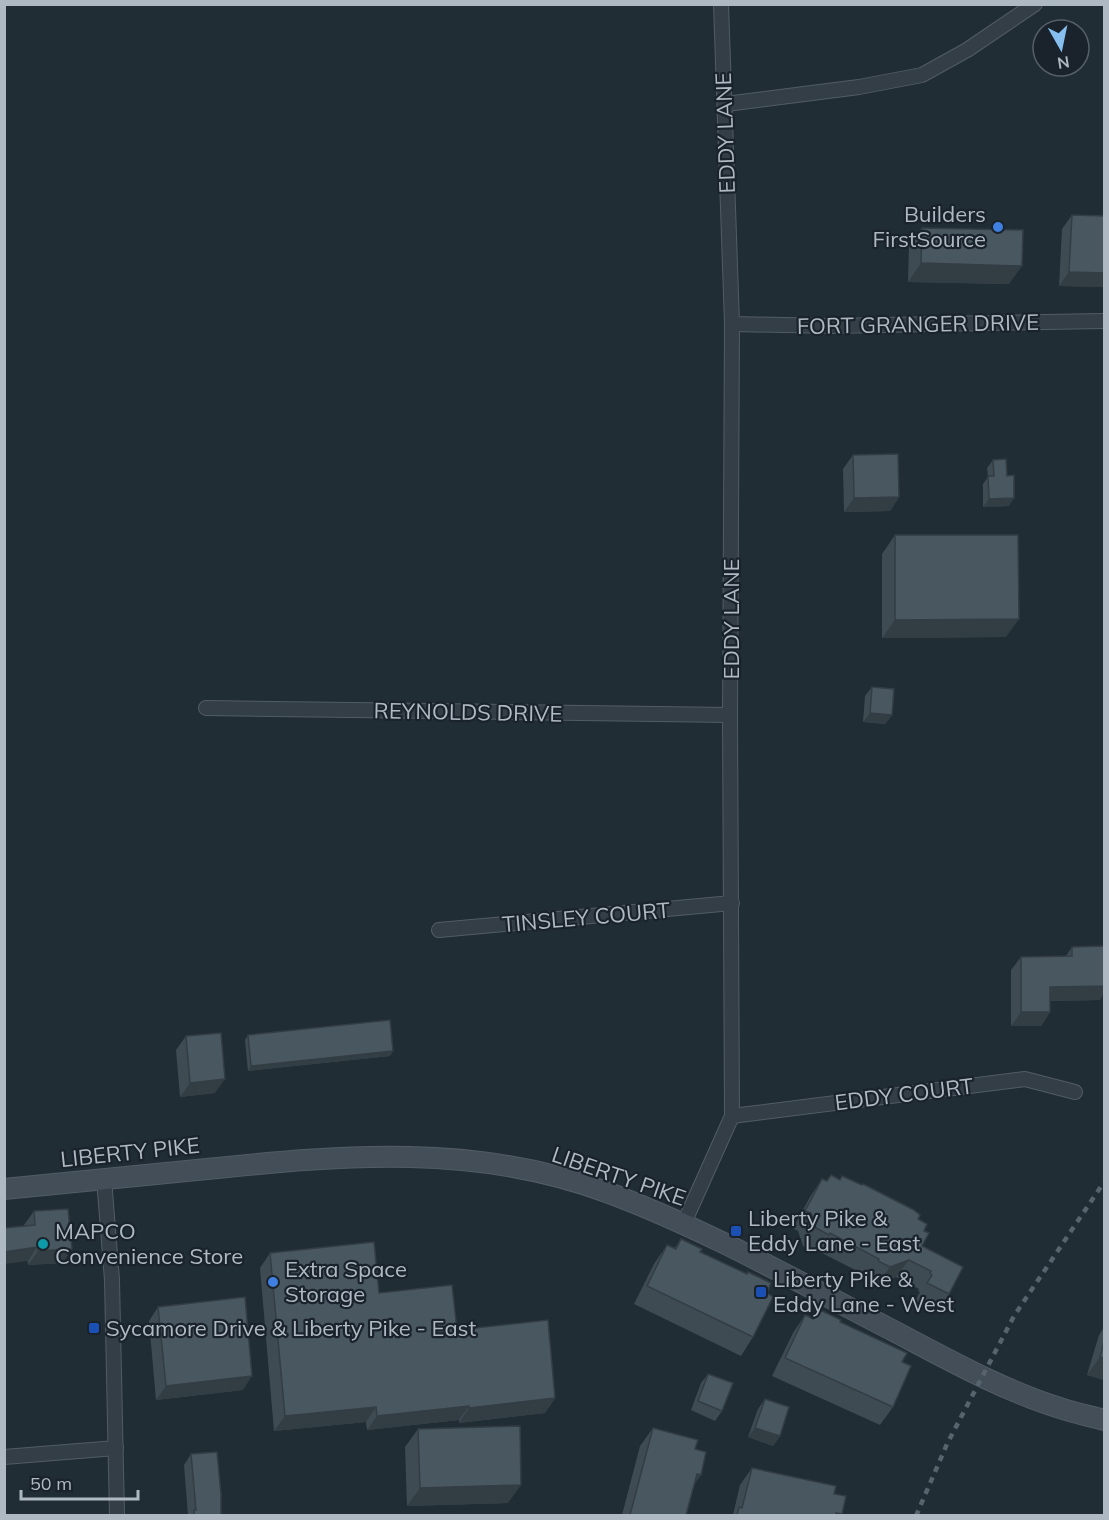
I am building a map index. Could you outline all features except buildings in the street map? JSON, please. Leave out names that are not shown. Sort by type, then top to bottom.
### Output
[{"type":"street","name":"EDDY LANE","points":[[684,1223],[732,1116],[730,715],[732,324],[721,4]]},
{"type":"street","points":[[726,104],[859,87],[922,75],[967,50],[1035,4]]},
{"type":"street","name":"FORT GRANGER DRIVE","points":[[732,324],[829,326],[1104,321]]},
{"type":"street","name":"REYNOLDS DRIVE","points":[[206,708],[730,715]]},
{"type":"street","name":"TINSLEY COURT","points":[[440,930],[732,903]]},
{"type":"street","name":"EDDY COURT","points":[[732,1116],[1025,1079],[1075,1092]]},
{"type":"street","name":"LIBERTY PIKE","points":[[4,1189],[314,1158],[388,1155],[451,1158],[520,1168],[606,1192],[684,1223],[981,1376],[1058,1408],[1104,1420]]},
{"type":"street","points":[[104,1179],[112,1280],[117,1515]]},
{"type":"street","points":[[4,1457],[116,1448]]},
{"type":"railway","points":[[916,1516],[947,1444],[1014,1316],[1104,1182]]},
{"type":"place","name":"Builders FirstSource","points":[[998,227]]},
{"type":"place","name":"Liberty Pike & Eddy Lane - East","points":[[736,1231]]},
{"type":"place","name":"MAPCO Convenience Store","points":[[43,1244]]},
{"type":"place","name":"Extra Space Storage","points":[[273,1282]]},
{"type":"place","name":"Liberty Pike & Eddy Lane - West","points":[[761,1292]]},
{"type":"place","name":"Sycamore Drive & Liberty Pike - East","points":[[94,1328]]}]
